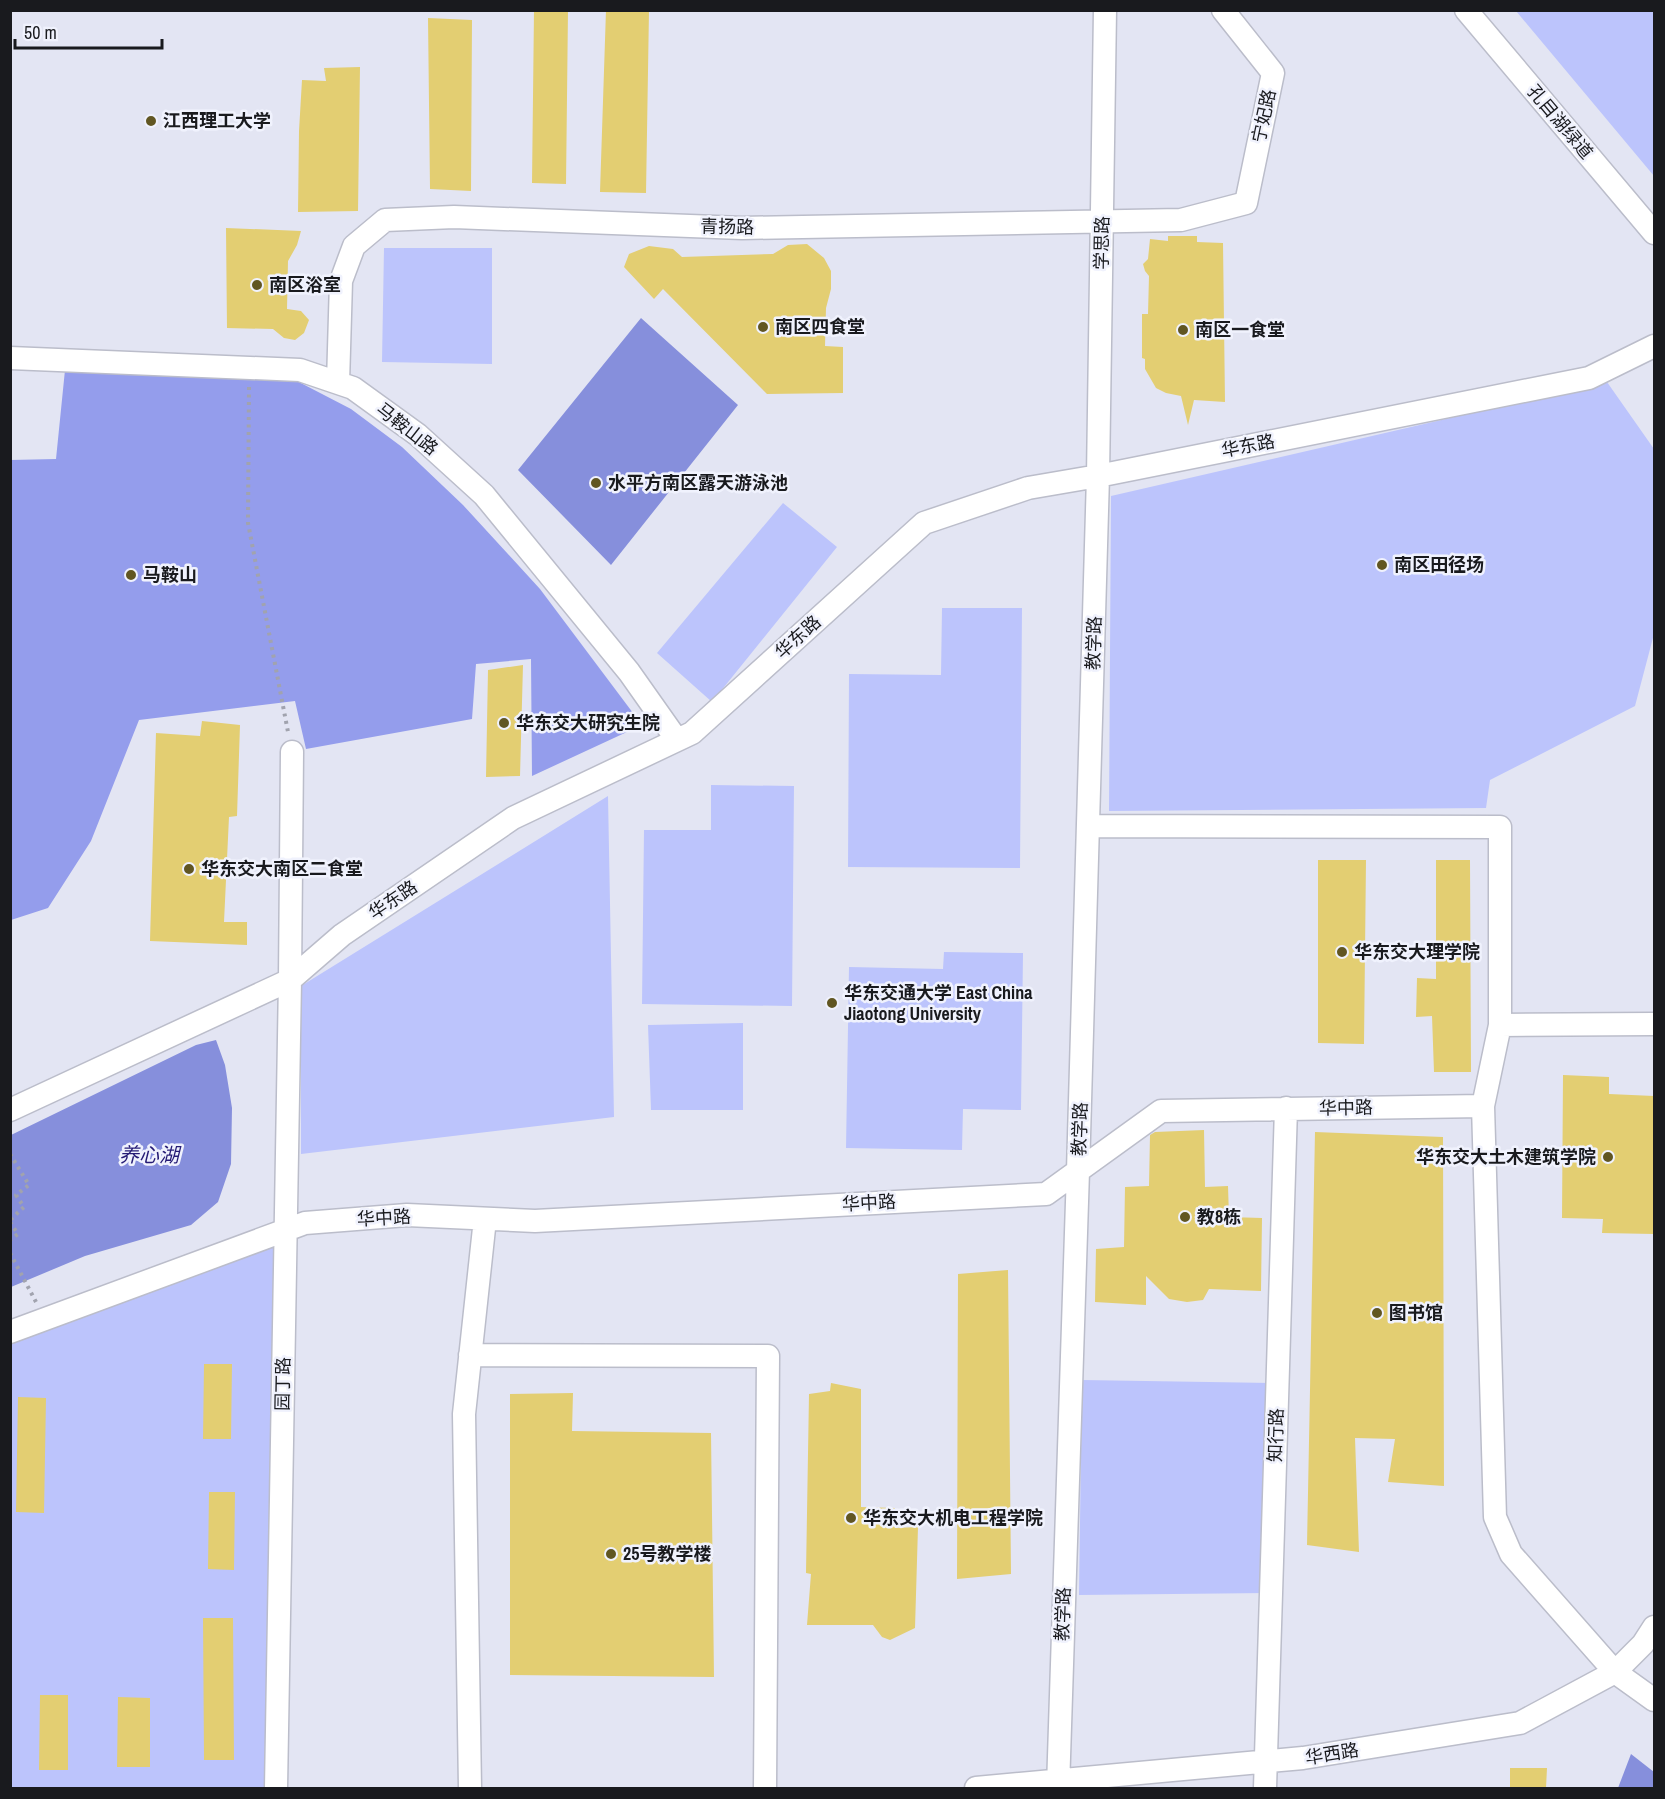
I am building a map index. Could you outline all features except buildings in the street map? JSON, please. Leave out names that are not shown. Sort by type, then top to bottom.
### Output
[{"type":"street","name":"学思路","points":[[1098,476],[1105,10]]},
{"type":"street","name":"宁妃路","points":[[1223,10],[1274,73],[1246,203]]},
{"type":"street","name":"孔目湖绿道","points":[[1466,10],[1654,234]]},
{"type":"street","name":"青扬路","points":[[338,383],[341,281],[354,246],[385,220],[454,217],[742,228],[1102,222],[1181,220],[1246,203]]},
{"type":"street","name":"华东路","points":[[10,1110],[290,980],[342,935],[513,818],[692,733],[924,523],[1028,488],[1589,378],[1654,346]]},
{"type":"street","name":"马鞍山路","points":[[10,358],[300,370],[353,388],[418,435],[484,495],[629,672],[677,740]]},
{"type":"street","name":"教学路","points":[[1058,1785],[1098,476]]},
{"type":"street","name":"园丁路","points":[[276,1788],[292,752]]},
{"type":"street","points":[[1088,826],[1500,827],[1500,1025],[1483,1106],[1494,1516],[1511,1554],[1615,1672],[1654,1700]]},
{"type":"street","points":[[1500,1025],[1654,1024]]},
{"type":"street","name":"华中路","points":[[10,1332],[304,1223],[407,1215],[535,1221],[1046,1194],[1161,1111],[1483,1106]]},
{"type":"street","name":"知行路","points":[[1265,1788],[1286,1108]]},
{"type":"street","points":[[470,1788],[464,1414],[485,1219]]},
{"type":"street","points":[[470,1355],[768,1356],[765,1788]]},
{"type":"street","name":"华西路","points":[[976,1788],[1058,1785],[1303,1758],[1520,1723],[1615,1672],[1643,1644],[1654,1627]]},
{"type":"path","points":[[249,368],[248,523],[292,752]]},
{"type":"path","points":[[10,1154],[29,1185],[16,1195],[24,1207],[10,1221],[18,1234],[10,1240]]},
{"type":"path","points":[[10,1253],[27,1283]]},
{"type":"shaded area","points":[[1516,11],[1654,11],[1654,176]]},
{"type":"shaded area","points":[[384,248],[492,248],[492,364],[382,362]]},
{"type":"shaded area","points":[[65,370],[295,380],[351,409],[402,447],[463,505],[540,589],[642,725],[532,776],[531,659],[476,664],[472,719],[306,749],[295,701],[139,720],[91,841],[48,908],[11,920],[10,460],[56,459]]},
{"type":"shaded area","name":"南区田径场","points":[[1607,382],[1654,449],[1654,634],[1635,706],[1490,780],[1486,808],[1109,811],[1111,496]]},
{"type":"shaded area","points":[[783,503],[837,547],[712,702],[657,653]]},
{"type":"shaded area","points":[[942,608],[1022,608],[1020,868],[848,867],[849,674],[941,675]]},
{"type":"shaded area","points":[[711,785],[794,786],[792,1006],[642,1004],[644,830],[711,830]]},
{"type":"shaded area","points":[[608,796],[614,1117],[301,1154],[301,986]]},
{"type":"shaded area","points":[[944,952],[1023,953],[1021,1110],[963,1109],[962,1150],[846,1148],[849,967],[943,969]]},
{"type":"shaded area","points":[[743,1023],[743,1110],[651,1110],[648,1025]]},
{"type":"shaded area","points":[[275,1245],[274,1788],[11,1788],[10,1339]]},
{"type":"shaded area","points":[[1082,1380],[1273,1383],[1267,1593],[1079,1595]]},
{"type":"water","points":[[641,318],[738,405],[611,565],[518,470]]},
{"type":"water","name":"养心湖","points":[[216,1040],[225,1065],[232,1108],[231,1164],[218,1202],[191,1225],[85,1256],[11,1287],[11,1135],[196,1045]]},
{"type":"water","points":[[1631,1754],[1654,1772],[1654,1788],[1618,1788]]},
{"type":"place","name":"江西理工大学","points":[[151,121]]},
{"type":"place","name":"南区浴室","points":[[257,285]]},
{"type":"place","name":"南区四食堂","points":[[763,327]]},
{"type":"place","name":"南区一食堂","points":[[1183,330]]},
{"type":"place","name":"水平方南区露天游泳池","points":[[596,483]]},
{"type":"place","name":"南区田径场","points":[[1382,565]]},
{"type":"place","name":"马鞍山","points":[[131,575]]},
{"type":"place","name":"华东交大研究生院","points":[[504,723]]},
{"type":"place","name":"华东交大南区二食堂","points":[[189,869]]},
{"type":"place","name":"华东交大理学院","points":[[1342,952]]},
{"type":"place","name":"华东交通大学 East China Jiaotong University","points":[[832,1003]]},
{"type":"place","name":"华东交大土木建筑学院","points":[[1608,1157]]},
{"type":"place","name":"教8栋","points":[[1185,1217]]},
{"type":"place","name":"图书馆","points":[[1377,1313]]},
{"type":"place","name":"华东交大机电工程学院","points":[[851,1518]]},
{"type":"place","name":"25号教学楼","points":[[611,1554]]}]
